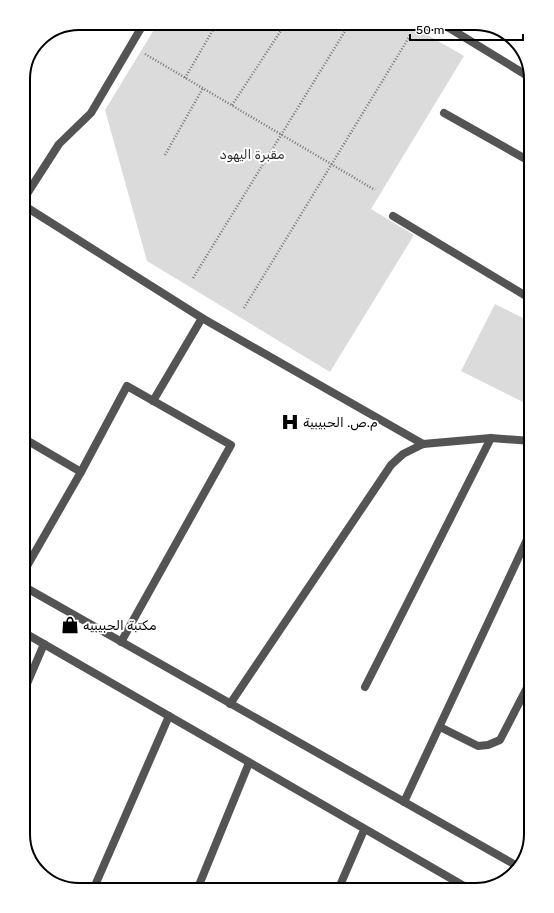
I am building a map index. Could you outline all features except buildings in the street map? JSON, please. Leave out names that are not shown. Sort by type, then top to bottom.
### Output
[{"type":"street","points":[[30,189],[59,144],[91,113],[140,30]]},
{"type":"street","points":[[452,30],[523,73]]},
{"type":"street","points":[[444,113],[524,158]]},
{"type":"street","points":[[30,209],[202,318],[423,444]]},
{"type":"street","points":[[393,216],[524,292]]},
{"type":"street","points":[[153,400],[202,318]]},
{"type":"street","points":[[30,561],[81,472],[127,386],[231,445],[121,642]]},
{"type":"street","points":[[365,687],[491,438]]},
{"type":"street","points":[[230,704],[391,465],[403,454],[423,444],[491,438],[524,440]]},
{"type":"street","points":[[30,442],[81,472]]},
{"type":"street","points":[[404,802],[524,546]]},
{"type":"street","points":[[30,590],[514,864]]},
{"type":"street","points":[[30,636],[364,830],[459,883]]},
{"type":"street","points":[[30,677],[44,644]]},
{"type":"street","points":[[440,727],[478,746],[488,745],[500,740],[524,694]]},
{"type":"street","points":[[96,883],[169,716]]},
{"type":"street","points":[[200,883],[249,763]]},
{"type":"street","points":[[341,883],[364,830]]},
{"type":"path","points":[[185,78],[213,30]]},
{"type":"path","points":[[232,105],[281,30]]},
{"type":"path","points":[[193,278],[346,30]]},
{"type":"path","points":[[244,308],[410,34]]},
{"type":"path","points":[[145,54],[375,190]]},
{"type":"path","points":[[165,155],[203,88]]},
{"type":"green space","name":"مقبرة اليهود","points":[[154,30],[419,30],[464,56],[371,209],[414,235],[330,372],[147,261],[105,110]]},
{"type":"green space","points":[[495,304],[524,318],[524,402],[461,371]]},
{"type":"place","name":"م.ص. الحبيبية","points":[[290,422]]},
{"type":"place","name":"مكتبة الحبيبيه","points":[[70,625]]}]
